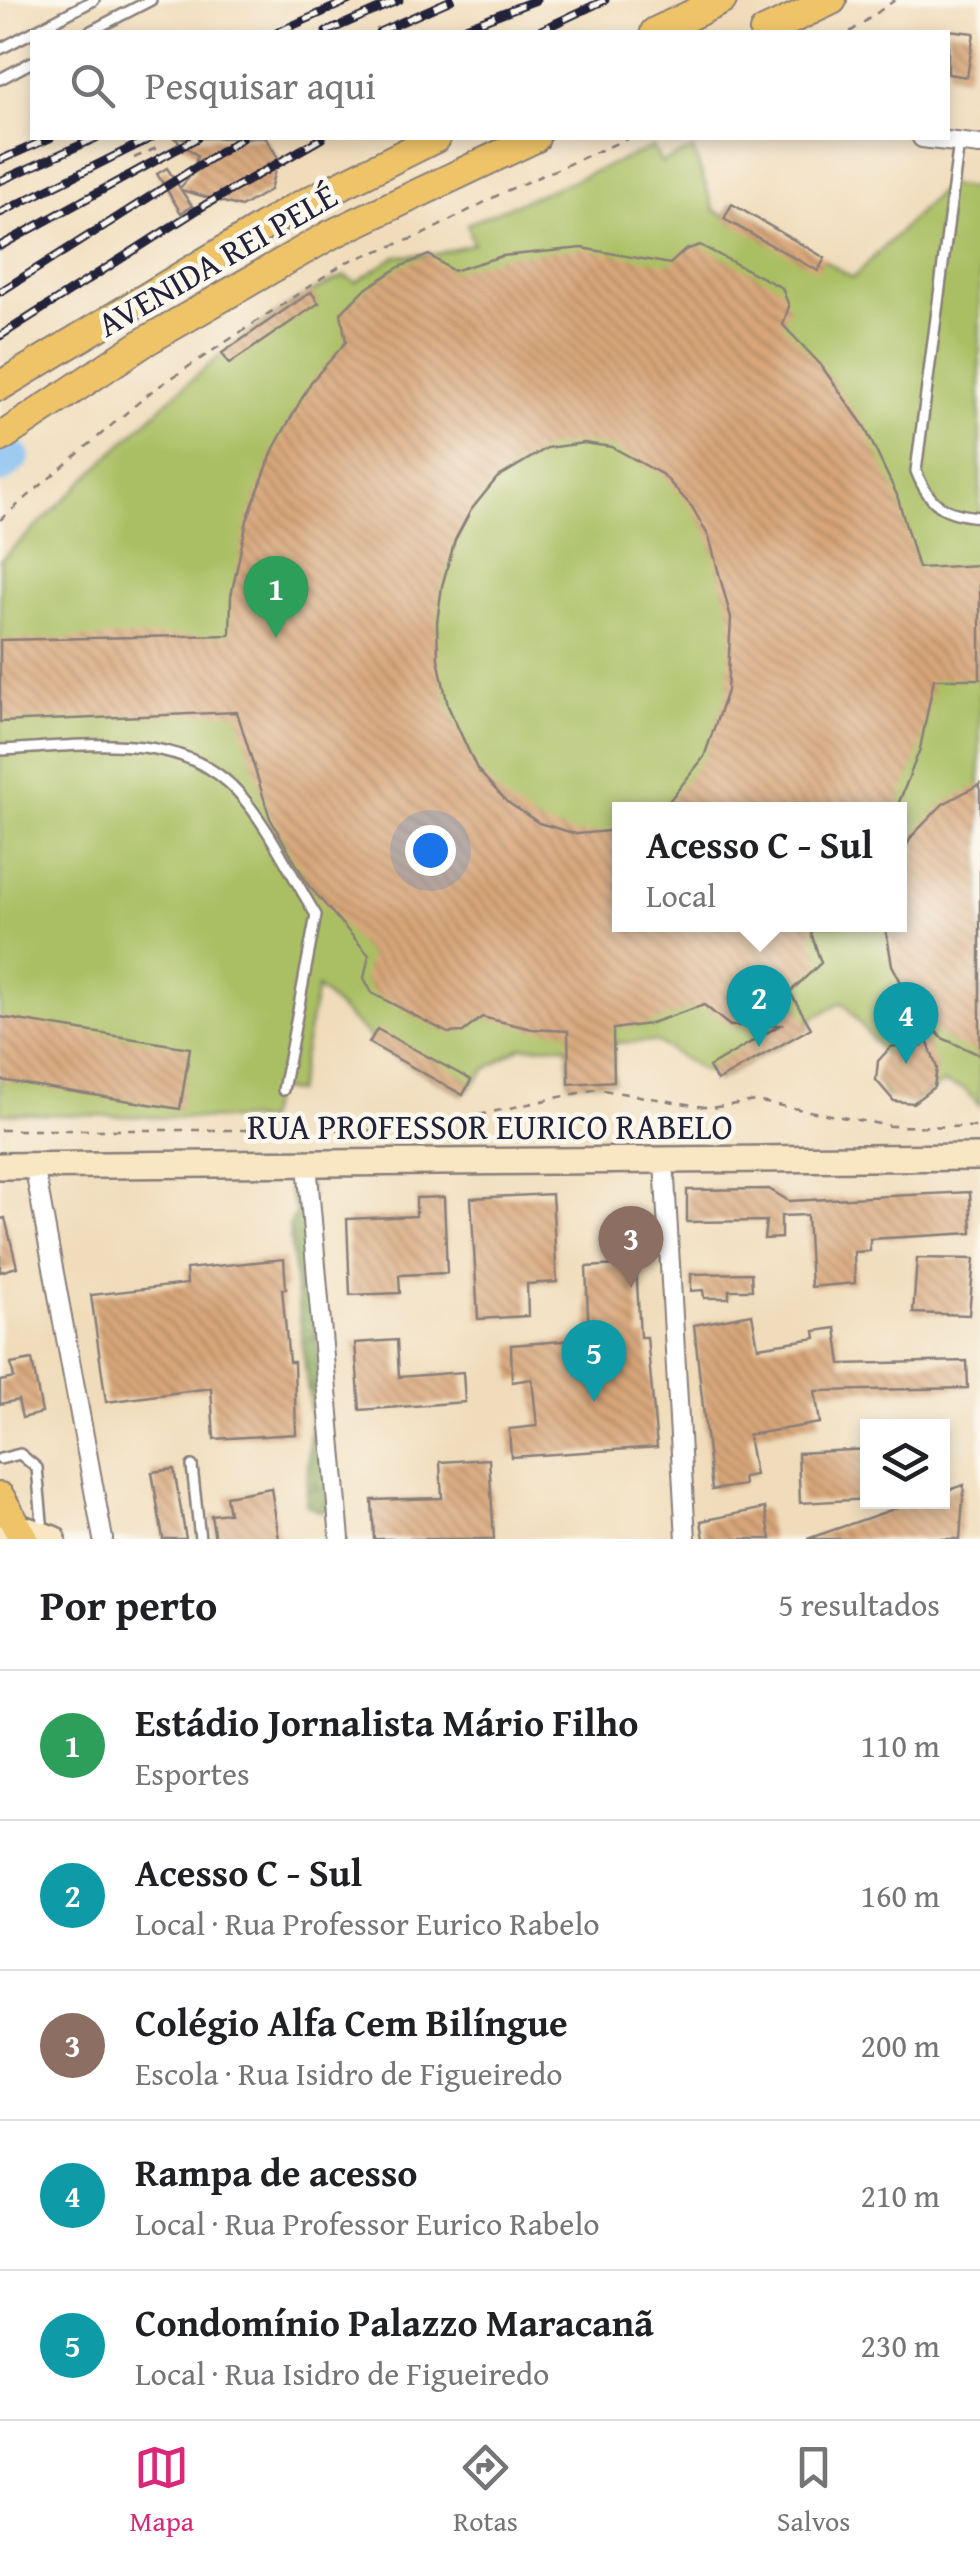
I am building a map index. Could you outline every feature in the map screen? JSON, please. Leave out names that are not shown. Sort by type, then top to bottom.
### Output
[{"type":"main road","points":[[659,30],[722,0]]},
{"type":"main road","points":[[768,30],[832,0]]},
{"type":"main road","name":"AVENIDA REI PELÉ","points":[[0,386],[291,210],[432,140]]},
{"type":"main road","name":"AVENIDA REI PELÉ","points":[[0,438],[146,341],[330,234],[531,140]]},
{"type":"main road","points":[[146,341],[156,292]]},
{"type":"main road","points":[[0,1497],[27,1534]]},
{"type":"street","points":[[940,140],[980,145]]},
{"type":"street","name":"RUA PROFESSOR EURICO RABELO","points":[[0,1166],[980,1157]]},
{"type":"street","points":[[664,1162],[686,1539]]},
{"type":"street","points":[[307,1164],[340,1539]]},
{"type":"street","points":[[34,1165],[103,1539]]},
{"type":"lane","points":[[36,30],[94,0]]},
{"type":"lane","points":[[93,30],[152,0]]},
{"type":"lane","points":[[0,49],[30,33]]},
{"type":"lane","points":[[0,79],[30,63]]},
{"type":"lane","points":[[959,142],[916,471],[926,498],[948,513],[980,517]]},
{"type":"lane","points":[[0,750],[145,744],[214,772],[237,791],[316,916],[283,1090]]},
{"type":"lane","points":[[0,1460],[20,1454],[37,1468],[27,1534]]},
{"type":"lane","points":[[192,1466],[200,1539]]},
{"type":"path","points":[[853,30],[896,0]]},
{"type":"path","points":[[0,520],[152,390],[346,262],[420,236],[506,191],[625,140]]},
{"type":"path","points":[[134,158],[160,146]]},
{"type":"path","points":[[0,1130],[409,1130],[598,1088],[711,1108],[755,1101],[890,1126],[980,1127]]},
{"type":"green space","points":[[653,147],[661,163],[693,149],[714,210],[725,216],[732,204],[853,278],[946,185],[980,189],[980,1106],[963,1088],[943,1083],[913,1103],[886,1096],[876,1080],[883,1053],[843,1002],[808,1021],[811,1028],[717,1081],[710,1069],[705,1072],[655,1041],[613,1043],[614,1081],[569,1084],[568,1046],[521,1047],[485,1070],[463,1095],[369,1043],[371,1038],[317,988],[296,1092],[274,1089],[266,1120],[0,1113],[0,560],[165,403],[255,329],[300,299],[345,276],[356,282],[396,256],[437,254],[473,244],[467,224]]},
{"type":"green space","points":[[296,1178],[309,1185],[328,1509],[321,1512],[306,1504],[311,1417],[289,1226],[296,1212],[288,1189]]},
{"type":"building","points":[[950,30],[974,33],[967,77],[950,74]]},
{"type":"building","points":[[177,140],[267,140],[278,158],[270,190],[241,207],[181,190],[192,206],[181,213],[157,174],[167,168],[180,188],[194,172],[197,155]]},
{"type":"building","points":[[732,204],[825,258],[818,271],[724,219]]},
{"type":"building","points":[[700,245],[782,288],[789,306],[783,325],[820,364],[864,426],[897,495],[918,568],[980,565],[980,679],[934,679],[920,749],[899,802],[668,802],[704,757],[727,691],[731,618],[709,537],[692,507],[663,475],[612,447],[584,443],[547,448],[497,478],[471,510],[455,540],[437,622],[438,659],[448,706],[477,769],[506,801],[539,823],[576,834],[612,831],[612,932],[812,932],[821,963],[790,992],[811,1028],[717,1081],[709,1067],[780,1025],[730,1026],[704,1005],[648,1024],[613,1029],[614,1081],[569,1084],[568,1031],[532,1029],[482,1017],[463,1032],[448,1033],[372,993],[364,978],[369,955],[309,886],[270,818],[237,712],[0,722],[0,640],[230,635],[231,596],[247,520],[274,448],[311,382],[346,342],[341,313],[364,290],[399,267],[429,255],[453,271],[502,256],[582,248],[670,264],[685,250]]},
{"type":"building","points":[[311,292],[319,303],[229,364],[222,353]]},
{"type":"building","points":[[980,784],[980,1055],[942,1038],[913,1005],[892,965],[886,932],[907,932],[907,844],[943,804]]},
{"type":"building","points":[[0,1017],[190,1048],[180,1109],[0,1080]]},
{"type":"building","points":[[377,1029],[471,1080],[463,1095],[369,1043]]},
{"type":"building","points":[[927,1040],[937,1068],[934,1087],[913,1103],[894,1101],[876,1080],[878,1061],[891,1047],[910,1043],[922,1046]]},
{"type":"building","points":[[769,1189],[789,1201],[970,1192],[972,1233],[870,1239],[870,1251],[854,1252],[855,1283],[811,1287],[807,1215],[781,1216],[781,1238],[764,1239],[766,1221],[687,1222],[687,1190]]},
{"type":"building","points":[[552,1194],[557,1282],[527,1284],[528,1316],[478,1319],[471,1198]]},
{"type":"building","points":[[444,1197],[447,1273],[399,1275],[400,1293],[350,1295],[347,1219],[416,1216],[416,1198]]},
{"type":"building","points":[[5,1218],[17,1267],[0,1272],[0,1219]]},
{"type":"building","points":[[917,1258],[974,1259],[969,1315],[913,1313]]},
{"type":"building","points":[[284,1259],[286,1289],[282,1289],[289,1362],[294,1362],[296,1434],[214,1439],[211,1388],[106,1402],[91,1295],[187,1284],[186,1269]]},
{"type":"building","points":[[636,1264],[640,1337],[647,1337],[657,1447],[511,1457],[509,1429],[537,1426],[532,1379],[512,1382],[511,1345],[589,1339],[586,1267]]},
{"type":"building","points":[[751,1273],[752,1290],[729,1290],[729,1298],[704,1298],[703,1290],[691,1291],[691,1274]]},
{"type":"building","points":[[752,1314],[758,1347],[816,1338],[815,1331],[836,1328],[841,1364],[967,1361],[968,1388],[815,1391],[820,1423],[748,1435],[755,1475],[743,1477],[744,1485],[712,1490],[694,1325]]},
{"type":"building","points":[[397,1340],[399,1377],[463,1372],[465,1402],[360,1410],[355,1343]]},
{"type":"building","points":[[32,1360],[42,1413],[22,1418],[18,1400],[0,1404],[0,1381],[14,1378],[11,1364]]},
{"type":"building","points":[[860,1449],[860,1499],[800,1503],[798,1453]]},
{"type":"building","points":[[489,1459],[494,1539],[374,1539],[372,1500],[442,1498],[440,1462]]},
{"type":"building","points":[[174,1469],[186,1539],[163,1539],[152,1472]]},
{"type":"building","points":[[964,1485],[960,1539],[807,1539],[894,1509],[950,1509],[950,1489]]},
{"type":"building","points":[[271,1488],[279,1539],[215,1539],[211,1515],[229,1513],[226,1496]]},
{"type":"building","points":[[765,1508],[771,1539],[704,1539],[701,1521]]},
{"type":"waterway","points":[[0,469],[15,457]]},
{"type":"railway","points":[[282,30],[350,0]]},
{"type":"railway","points":[[331,30],[399,0]]},
{"type":"railway","points":[[384,30],[451,0]]},
{"type":"railway","points":[[458,30],[536,0]]},
{"type":"railway","points":[[541,30],[605,0]]},
{"type":"railway","points":[[0,160],[45,140]]},
{"type":"railway","points":[[0,181],[92,140]]},
{"type":"railway","points":[[0,213],[147,140]]},
{"type":"railway","points":[[0,246],[193,140]]},
{"type":"railway","points":[[0,292],[239,140]]},
{"type":"railway","points":[[0,336],[205,205],[319,140]]},
{"type":"place","name":"Estádio Jornalista Mário Filho","points":[[276,638]]},
{"type":"place","name":"Acesso C - Sul","points":[[759,1047]]},
{"type":"place","name":"Rampa de acesso","points":[[906,1064]]},
{"type":"place","name":"Colégio Alfa Cem Bilíngue","points":[[631,1288]]},
{"type":"place","name":"Condomínio Palazzo Maracanã","points":[[594,1402]]}]
